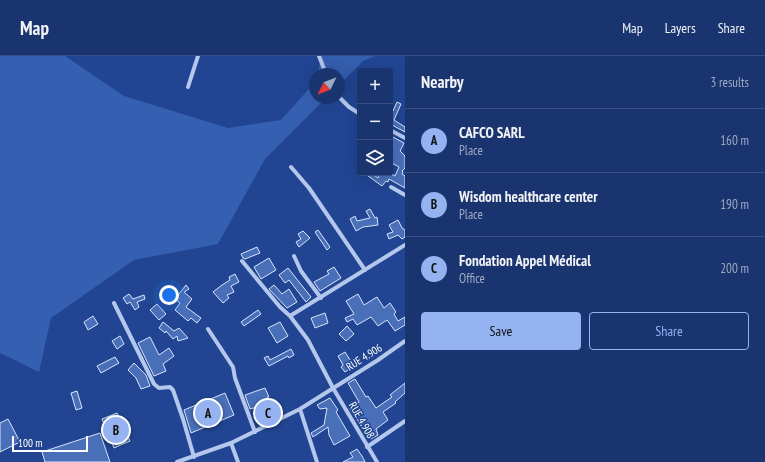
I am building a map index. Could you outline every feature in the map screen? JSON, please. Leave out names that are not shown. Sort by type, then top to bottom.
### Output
[{"type":"street","points":[[188,87],[198,56]]},
{"type":"street","points":[[319,56],[324,68]]},
{"type":"street","points":[[345,103],[357,112]]},
{"type":"street","points":[[393,132],[405,138]]},
{"type":"street","points":[[291,167],[302,180],[365,270]]},
{"type":"street","points":[[391,186],[405,195]]},
{"type":"street","points":[[290,316],[405,246]]},
{"type":"street","points":[[294,256],[301,272],[320,298]]},
{"type":"street","name":"RUE 4.908","points":[[242,261],[280,307],[290,316],[308,340],[333,388],[376,462]]},
{"type":"street","points":[[114,303],[154,384],[158,388],[170,387],[173,390],[194,457]]},
{"type":"street","points":[[208,330],[233,367],[235,378],[255,432]]},
{"type":"street","name":"RUE 4.906","points":[[177,462],[231,443],[300,409],[378,360],[405,341]]},
{"type":"street","points":[[300,409],[316,462]]},
{"type":"street","points":[[367,447],[405,420]]},
{"type":"street","points":[[231,443],[238,462]]},
{"type":"shaded area","points":[[0,56],[65,56],[124,96],[228,128],[281,120],[309,89],[309,104],[320,104],[265,159],[218,244],[134,260],[51,318],[39,372],[0,353]]},
{"type":"shaded area","points":[[321,56],[375,56],[363,61],[345,79],[345,68],[319,68]]},
{"type":"building","points":[[397,102],[401,104],[394,120],[405,127],[405,132],[393,126],[393,111]]},
{"type":"building","points":[[393,137],[404,143],[400,151],[405,156],[405,168],[402,171],[402,174],[405,176],[405,188],[389,179],[388,182],[386,181],[382,186],[368,176],[375,176],[378,178],[379,176],[395,176],[399,167],[393,164]]},
{"type":"building","points":[[370,209],[375,218],[377,217],[378,225],[363,227],[356,231],[350,219],[355,216],[357,221],[370,218],[366,211]]},
{"type":"building","points":[[398,220],[402,228],[405,230],[405,237],[402,239],[398,235],[389,239],[387,234],[393,232],[389,225]]},
{"type":"building","points":[[318,230],[330,247],[327,250],[315,232]]},
{"type":"building","points":[[303,231],[310,238],[299,247],[296,242],[301,239],[298,234]]},
{"type":"building","points":[[257,247],[260,253],[245,259],[243,258],[241,254]]},
{"type":"building","points":[[269,258],[276,270],[261,279],[254,267]]},
{"type":"building","points":[[334,267],[341,278],[320,291],[314,282],[329,274],[327,271]]},
{"type":"building","points":[[288,268],[311,297],[306,302],[289,280],[285,283],[279,275]]},
{"type":"building","points":[[235,274],[239,282],[231,286],[234,292],[227,295],[229,298],[223,303],[213,292],[230,280],[229,277]]},
{"type":"building","points":[[186,285],[189,289],[184,292],[192,299],[186,307],[201,318],[197,323],[191,318],[188,321],[175,310],[180,303],[175,299]]},
{"type":"building","points":[[274,285],[282,294],[289,289],[297,302],[287,308],[269,289]]},
{"type":"building","points":[[129,294],[133,299],[144,295],[145,299],[137,302],[139,307],[135,310],[130,302],[127,304],[123,298]]},
{"type":"building","points":[[358,294],[364,305],[377,297],[384,308],[390,303],[396,312],[394,314],[398,321],[405,317],[405,325],[395,331],[387,320],[378,326],[371,317],[357,325],[353,319],[347,322],[345,318],[354,314],[346,301]]},
{"type":"building","points":[[157,304],[166,314],[159,320],[150,310]]},
{"type":"building","points":[[258,310],[261,314],[244,326],[241,322]]},
{"type":"building","points":[[325,313],[328,323],[315,328],[311,318]]},
{"type":"building","points":[[93,316],[98,324],[88,330],[84,322]]},
{"type":"building","points":[[163,322],[174,331],[179,328],[188,338],[178,341],[177,336],[173,339],[166,331],[165,333],[159,328]]},
{"type":"building","points":[[280,322],[288,336],[277,343],[268,328]]},
{"type":"building","points":[[347,326],[354,334],[346,341],[339,334]]},
{"type":"building","points":[[120,336],[124,344],[117,349],[112,341]]},
{"type":"building","points":[[150,337],[159,355],[169,348],[174,356],[163,364],[166,371],[154,376],[138,343]]},
{"type":"building","points":[[291,349],[294,355],[289,358],[288,356],[269,366],[264,358],[268,356],[270,360]]},
{"type":"building","points":[[345,352],[354,366],[345,372],[341,367],[343,365],[338,356]]},
{"type":"building","points":[[115,357],[119,363],[101,373],[97,366]]},
{"type":"building","points":[[134,363],[146,375],[150,386],[141,389],[136,378],[128,370]]},
{"type":"building","points":[[355,379],[366,397],[368,396],[376,408],[392,397],[390,395],[405,383],[405,393],[395,402],[396,403],[383,412],[388,420],[376,429],[378,435],[371,439],[349,408],[359,402],[348,383]]},
{"type":"building","points":[[265,388],[269,397],[267,397],[277,417],[265,422],[257,407],[250,409],[245,395]]},
{"type":"building","points":[[77,391],[82,408],[76,410],[71,393]]},
{"type":"building","points":[[225,393],[234,415],[191,433],[184,410]]},
{"type":"building","points":[[330,398],[338,410],[336,412],[350,436],[334,445],[329,435],[328,427],[313,437],[311,433],[324,425],[327,408],[320,409],[317,405]]},
{"type":"building","points":[[117,413],[130,441],[114,448],[102,419]]},
{"type":"building","points":[[8,419],[20,442],[0,452],[0,423]]},
{"type":"building","points":[[100,433],[110,462],[45,462],[42,452]]},
{"type":"building","points":[[357,449],[365,462],[343,462],[353,457],[350,453]]},
{"type":"place","name":"CAFCO SARL","points":[[208,413]]},
{"type":"place","name":"Fondation Appel Médical","points":[[268,413]]},
{"type":"place","name":"Wisdom healthcare center","points":[[116,430]]}]
